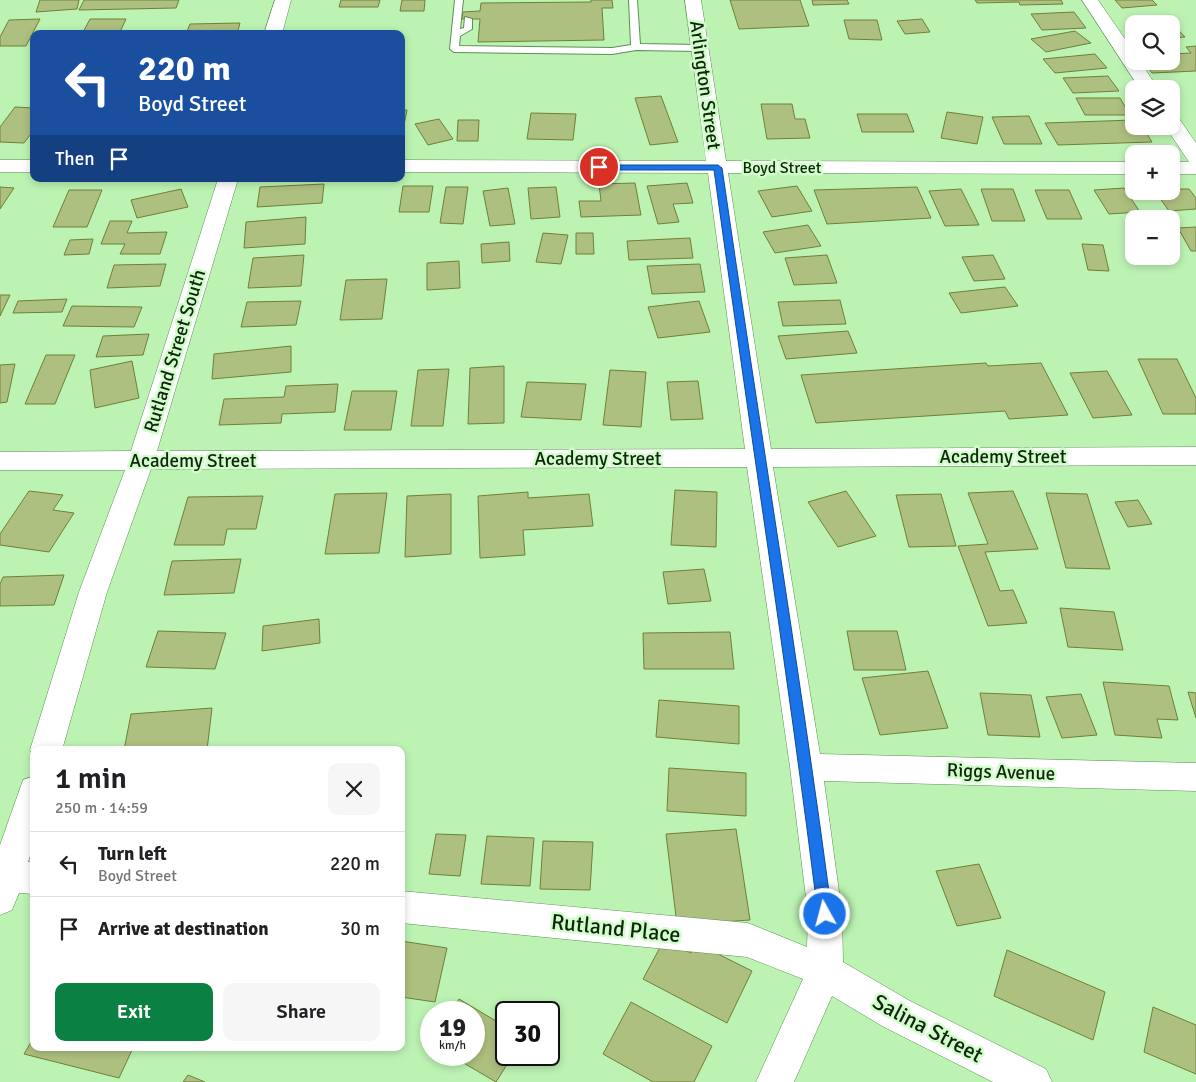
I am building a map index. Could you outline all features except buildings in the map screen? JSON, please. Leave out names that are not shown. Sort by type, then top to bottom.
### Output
[{"type":"street","points":[[274,30],[283,0]]},
{"type":"street","name":"Arlington Street","points":[[693,0],[759,458],[806,766],[825,914],[825,971],[774,1082]]},
{"type":"street","points":[[1090,0],[1143,80]]},
{"type":"street","points":[[1180,134],[1196,158]]},
{"type":"street","points":[[0,166],[30,166]]},
{"type":"street","name":"Boyd Street","points":[[405,166],[1125,168]]},
{"type":"street","points":[[1180,168],[1196,168]]},
{"type":"street","name":"Rutland Street South","points":[[47,746],[93,592],[140,461],[227,182]]},
{"type":"street","name":"Academy Street","points":[[0,461],[1196,456]]},
{"type":"street","name":"Riggs Avenue","points":[[806,766],[1196,777]]},
{"type":"street","points":[[14,885],[30,809]]},
{"type":"street","name":"Rutland Place","points":[[405,907],[748,940],[825,971]]},
{"type":"street","name":"Salina Street","points":[[825,971],[897,1014],[1033,1082]]},
{"type":"lane","points":[[633,0],[636,47]]},
{"type":"lane","points":[[470,7],[458,1],[454,49],[612,51],[636,47],[699,48]]},
{"type":"lane","points":[[454,34],[468,29],[468,19]]},
{"type":"route","points":[[599,167],[718,168],[759,458],[806,766],[825,914]]}]
